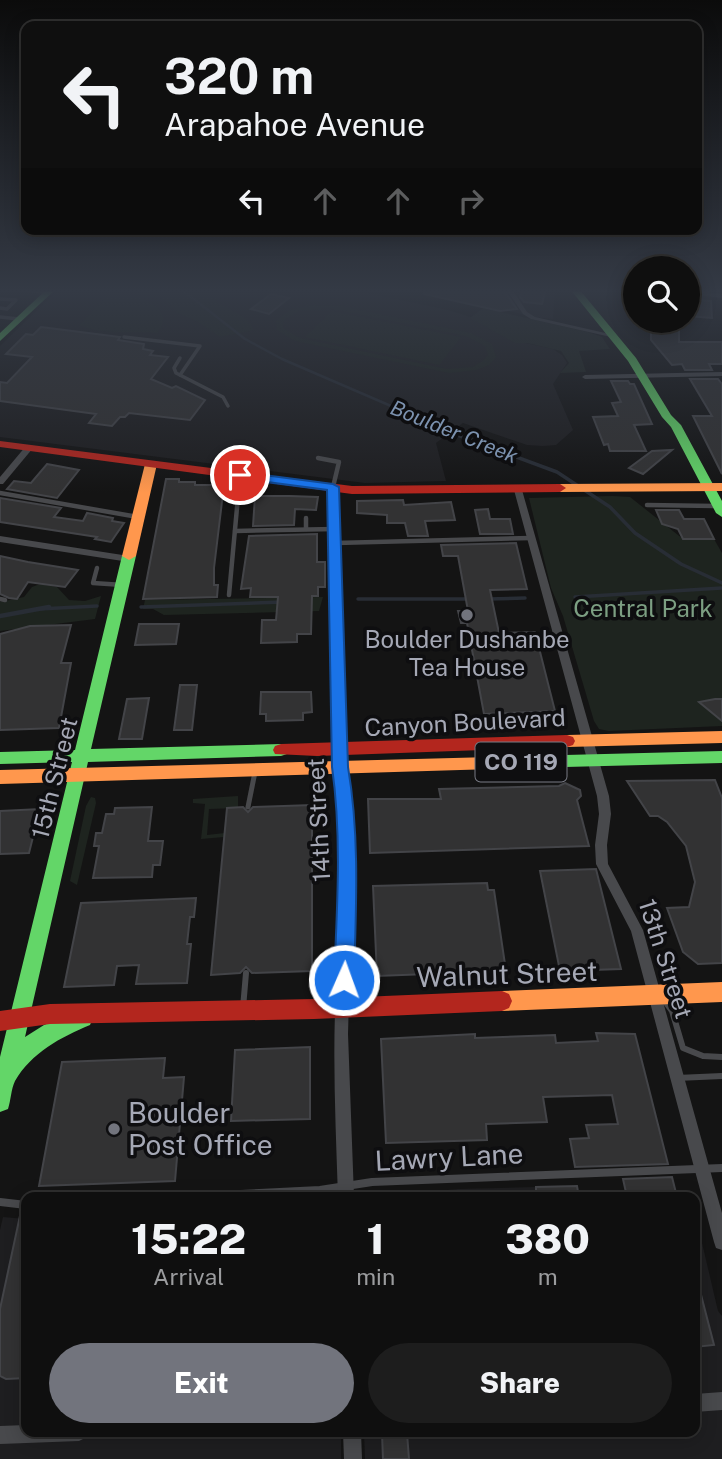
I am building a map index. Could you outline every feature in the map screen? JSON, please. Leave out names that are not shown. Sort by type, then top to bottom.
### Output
[{"type":"main road","points":[[631,357],[649,376]]},
{"type":"main road","points":[[634,357],[649,376],[667,417],[677,425],[716,487],[720,510]]},
{"type":"main road","points":[[0,444],[333,487],[399,491],[716,487]]},
{"type":"main road","name":"15th Street","points":[[0,1101],[84,756],[151,464]]},
{"type":"main road","name":"Canyon Boulevard","points":[[0,777],[255,769],[457,743],[722,737]]},
{"type":"main road","name":"Canyon Boulevard","points":[[0,758],[237,750],[340,759],[593,760],[722,757]]},
{"type":"main road","name":"Walnut Street","points":[[0,1021],[21,1017],[95,1014],[243,1011],[722,992]]},
{"type":"main road","points":[[4,1084],[25,1050],[46,1032],[95,1014]]},
{"type":"street","points":[[585,377],[722,374]]},
{"type":"street","points":[[0,482],[29,448]]},
{"type":"street","name":"14th Street","points":[[333,487],[340,759],[344,795],[347,892],[342,1007],[346,1192]]},
{"type":"street","name":"13th Street","points":[[519,490],[606,808],[602,864],[631,915],[656,994],[722,1242]]},
{"type":"street","points":[[0,539],[129,559]]},
{"type":"street","points":[[700,1403],[722,1401]]},
{"type":"street","points":[[0,1435],[21,1434]]},
{"type":"street","points":[[352,1437],[353,1459]]},
{"type":"lane","points":[[180,375],[193,357]]},
{"type":"lane","points":[[180,358],[174,368],[180,375],[223,397],[228,406]]},
{"type":"lane","name":"14th Street","points":[[318,458],[339,463],[333,487]]},
{"type":"lane","points":[[229,595],[240,475]]},
{"type":"lane","points":[[0,493],[139,517]]},
{"type":"lane","points":[[647,505],[720,510]]},
{"type":"lane","points":[[306,518],[306,529]]},
{"type":"lane","points":[[235,531],[335,529]]},
{"type":"lane","points":[[336,543],[531,538]]},
{"type":"lane","points":[[97,568],[93,583],[123,585]]},
{"type":"lane","points":[[248,807],[255,769]]},
{"type":"lane","points":[[243,1011],[246,973]]},
{"type":"lane","points":[[656,994],[667,1003],[682,1048],[694,1056],[722,1058]]},
{"type":"lane","points":[[677,1078],[722,1076]]},
{"type":"lane","name":"Lawry Lane","points":[[279,1192],[346,1192],[385,1181],[722,1168]]},
{"type":"lane","points":[[0,1202],[21,1204]]},
{"type":"shaded area","points":[[0,357],[563,357],[567,363],[553,384],[573,430],[556,445],[527,445],[463,423],[436,443],[446,481],[365,483],[0,437]]},
{"type":"shaded area","points":[[577,1186],[578,1192],[426,1192]]},
{"type":"shaded area","points":[[3,1217],[21,1219],[21,1437],[341,1437],[341,1459],[0,1459],[0,1230]]},
{"type":"shaded area","points":[[700,1234],[718,1311],[722,1316],[722,1459],[365,1459],[364,1437],[700,1437]]},
{"type":"green space","points":[[372,357],[391,357],[447,369],[473,367],[486,357],[496,357],[489,365],[476,370],[449,373]]},
{"type":"green space","points":[[401,357],[445,357],[439,365]]},
{"type":"green space","points":[[565,357],[581,357],[586,372],[560,373],[569,363]]},
{"type":"green space","name":"Central Park","points":[[630,497],[683,539],[714,539],[722,553],[722,726],[609,731],[599,729],[594,721],[563,616],[551,588],[529,498]]},
{"type":"green space","points":[[40,584],[57,587],[69,600],[85,601],[101,596],[95,619],[0,631],[0,602],[24,597],[32,587]]},
{"type":"green space","points":[[323,597],[319,611],[164,615],[153,609],[143,609],[145,600]]},
{"type":"green space","points":[[238,796],[238,808],[209,809],[207,835],[225,833],[224,837],[201,839],[205,804],[193,803],[193,799]]},
{"type":"green space","points":[[91,797],[95,798],[96,803],[77,885],[70,881],[86,806]]},
{"type":"building","points":[[32,357],[168,357],[151,379],[172,388],[176,386],[205,400],[190,420],[129,413],[120,417],[112,426],[89,423],[96,414],[0,401],[0,382],[7,383]]},
{"type":"building","points":[[665,357],[722,357],[722,364],[709,364],[712,370],[685,370],[682,364],[672,365]]},
{"type":"building","points":[[690,379],[718,379],[722,384],[722,474],[693,416],[712,416]]},
{"type":"building","points":[[611,381],[628,381],[634,384],[652,424],[634,425],[646,451],[610,451],[608,444],[604,445],[593,417],[618,416],[612,403],[621,402]]},
{"type":"building","points":[[672,450],[643,474],[629,468],[652,451]]},
{"type":"building","points":[[47,464],[79,470],[57,498],[7,489],[14,481],[31,483]]},
{"type":"building","points":[[166,479],[195,482],[195,485],[224,485],[214,568],[214,585],[218,585],[217,597],[143,599]]},
{"type":"building","points":[[255,496],[318,497],[316,510],[295,509],[294,525],[253,526]]},
{"type":"building","points":[[0,498],[61,508],[54,517],[83,521],[87,513],[124,523],[111,542],[95,539],[97,537],[0,522]]},
{"type":"building","points":[[403,500],[404,505],[451,502],[455,520],[425,521],[428,536],[408,536],[405,523],[387,523],[387,515],[357,513],[357,501]]},
{"type":"building","points":[[488,509],[490,519],[510,519],[513,534],[480,534],[475,510]]},
{"type":"building","points":[[656,510],[679,510],[684,519],[704,519],[714,539],[683,539],[678,529],[662,524]]},
{"type":"building","points":[[317,534],[317,562],[325,562],[325,587],[318,587],[318,596],[312,596],[311,634],[297,634],[297,642],[261,643],[262,620],[276,620],[278,597],[250,597],[251,588],[241,589],[249,536]]},
{"type":"building","points":[[516,543],[527,589],[490,590],[499,633],[535,632],[555,711],[484,714],[467,623],[461,623],[458,611],[468,611],[458,556],[443,556],[441,545]]},
{"type":"building","points":[[0,556],[78,570],[65,587],[28,582],[17,599],[9,598],[0,594]]},
{"type":"building","points":[[139,624],[179,624],[176,644],[135,645]]},
{"type":"building","points":[[71,625],[61,663],[71,663],[59,728],[0,730],[0,634],[30,626]]},
{"type":"building","points":[[180,685],[197,685],[192,730],[174,730]]},
{"type":"building","points":[[261,692],[311,692],[312,712],[303,713],[303,720],[266,721],[266,714],[260,714]]},
{"type":"building","points":[[149,698],[142,739],[119,739],[127,699]]},
{"type":"building","points":[[722,699],[722,721],[699,702]]},
{"type":"building","points":[[715,780],[722,798],[722,963],[698,964],[683,952],[667,908],[689,907],[695,882],[686,846],[667,822],[658,816],[650,816],[627,781]]},
{"type":"building","points":[[565,783],[580,790],[581,796],[577,800],[589,846],[370,853],[368,799],[441,799],[439,789],[559,786]]},
{"type":"building","points":[[312,805],[312,971],[252,973],[246,967],[240,973],[211,975],[227,808],[243,807],[248,812],[253,807]]},
{"type":"building","points":[[152,807],[148,841],[163,841],[160,865],[153,865],[152,877],[93,878],[99,846],[94,846],[96,833],[102,833],[106,814],[114,814],[115,808]]},
{"type":"building","points":[[40,809],[29,853],[0,854],[0,811]]},
{"type":"building","points":[[596,869],[621,969],[560,971],[540,871]]},
{"type":"building","points":[[487,883],[488,890],[494,890],[506,971],[377,976],[373,886]]},
{"type":"building","points":[[196,898],[194,917],[190,917],[187,944],[191,944],[187,983],[136,984],[139,965],[117,966],[114,985],[64,987],[81,903]]},
{"type":"building","points":[[596,1033],[635,1034],[668,1164],[575,1167],[570,1139],[589,1138],[586,1125],[618,1124],[612,1095],[543,1097],[547,1122],[486,1124],[487,1140],[386,1143],[381,1039],[475,1034],[475,1038],[555,1035],[556,1043],[598,1041]]},
{"type":"building","points":[[310,1047],[310,1119],[231,1121],[235,1050]]},
{"type":"building","name":"Boulder Post Office","points":[[165,1058],[163,1078],[184,1077],[175,1181],[39,1186],[62,1062]]},
{"type":"building","points":[[672,1177],[676,1192],[626,1192],[623,1179]]},
{"type":"building","points":[[577,1186],[578,1192],[536,1192],[536,1187]]},
{"type":"building","points":[[21,1211],[21,1378],[6,1379],[0,1376],[0,1309]]},
{"type":"building","points":[[700,1291],[714,1345],[700,1346]]},
{"type":"building","points":[[382,1437],[407,1437],[409,1459],[383,1459]]},
{"type":"waterway","name":"Boulder Creek","points":[[278,357],[449,431]]},
{"type":"waterway","name":"Boulder Creek","points":[[444,430],[557,472],[610,507],[635,533],[681,564],[722,583]]},
{"type":"waterway","points":[[575,597],[722,588]]},
{"type":"waterway","points":[[488,599],[525,598]]},
{"type":"waterway","points":[[358,599],[472,599]]},
{"type":"waterway","points":[[141,607],[283,602]]},
{"type":"waterway","points":[[39,609],[97,606]]},
{"type":"waterway","points":[[0,616],[49,607]]},
{"type":"traffic: fast","points":[[630,357],[667,417],[676,425],[722,513]]},
{"type":"traffic: fast","points":[[0,1101],[129,556]]},
{"type":"traffic: fast","points":[[0,758],[281,750]]},
{"type":"traffic: fast","points":[[526,762],[722,757]]},
{"type":"traffic: fast","points":[[11,1071],[33,1044],[61,1027],[83,1018]]},
{"type":"traffic: slow","points":[[129,556],[151,464]]},
{"type":"traffic: slow","points":[[560,488],[722,487]]},
{"type":"traffic: slow","points":[[567,741],[722,737]]},
{"type":"traffic: slow","points":[[0,777],[526,762]]},
{"type":"traffic: slow","points":[[502,1001],[722,992]]},
{"type":"traffic: jam","points":[[0,444],[352,490],[560,488]]},
{"type":"traffic: jam","points":[[281,750],[567,741]]},
{"type":"traffic: jam","points":[[0,1021],[50,1014],[314,1009],[502,1001]]},
{"type":"place","name":"Boulder Dushanbe Tea House","points":[[467,615]]},
{"type":"place","name":"Boulder Post Office","points":[[114,1129]]},
{"type":"route","points":[[240,475],[333,487],[340,767],[344,795],[347,892],[344,980]]}]
